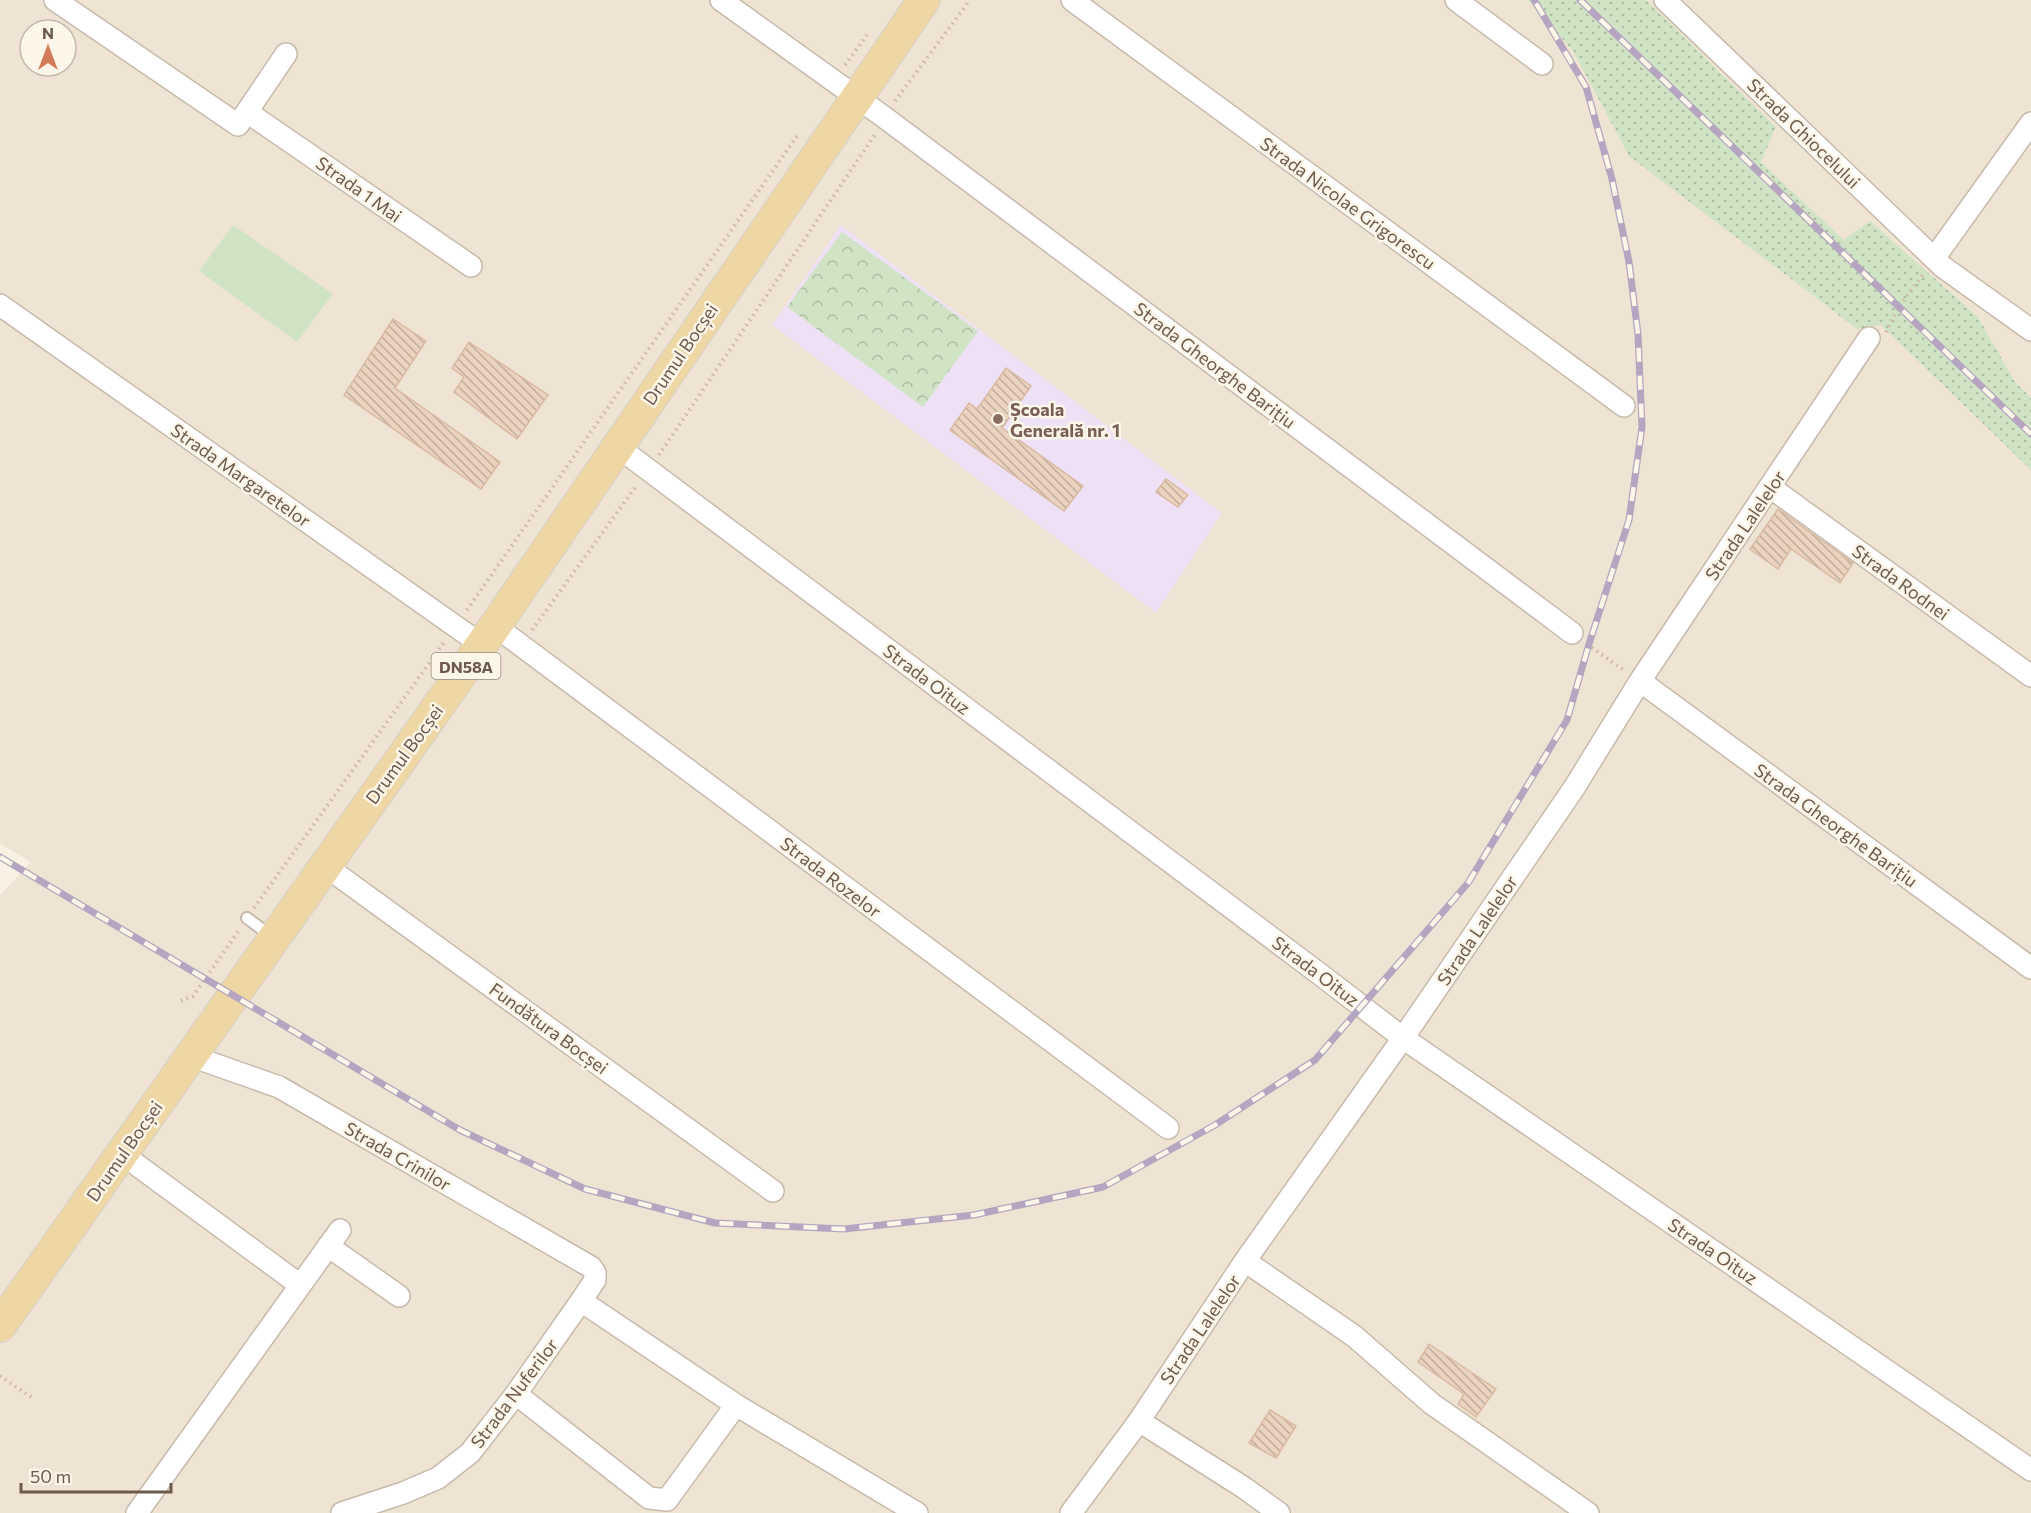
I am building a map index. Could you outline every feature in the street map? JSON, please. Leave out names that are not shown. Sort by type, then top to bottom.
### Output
[{"type":"main road","name":"Drumul Bocșei","points":[[0,1326],[488,636],[924,0]]},
{"type":"street","points":[[56,0],[238,125],[286,54]]},
{"type":"street","name":"Strada Gheorghe Barițiu","points":[[721,0],[857,97],[1572,633]]},
{"type":"street","name":"Strada Nicolae Grigorescu","points":[[1072,0],[1624,406]]},
{"type":"street","points":[[1456,0],[1542,64]]},
{"type":"street","name":"Strada Ghiocelului","points":[[1665,0],[1939,262],[2031,330]]},
{"type":"street","name":"Strada 1 Mai","points":[[247,112],[471,266]]},
{"type":"street","points":[[1939,262],[2031,123]]},
{"type":"street","name":"Strada Margaretelor","points":[[0,305],[488,636]]},
{"type":"street","name":"Strada Lalelelor","points":[[1071,1513],[1139,1421],[1245,1262],[1403,1038],[1574,788],[1640,681],[1869,338]]},
{"type":"street","name":"Strada Oituz","points":[[618,447],[1403,1038],[2031,1470]]},
{"type":"street","name":"Strada Rodnei","points":[[1770,487],[2031,676]]},
{"type":"street","name":"Strada Rozelor","points":[[488,636],[521,646],[1168,1128]]},
{"type":"street","name":"Strada Gheorghe Barițiu","points":[[1640,681],[2031,968]]},
{"type":"street","name":"Fundătura Bocșei","points":[[324,865],[773,1191]]},
{"type":"street","name":"Strada Crinilor","points":[[191,1056],[279,1087],[591,1268],[595,1274]]},
{"type":"street","points":[[122,1154],[300,1285]]},
{"type":"street","points":[[137,1513],[334,1238],[399,1296]]},
{"type":"street","points":[[1245,1262],[1354,1336],[1432,1404],[1588,1513]]},
{"type":"street","name":"Strada Nuferilor","points":[[342,1513],[403,1493],[438,1478],[470,1453],[516,1394],[581,1301],[595,1280],[595,1274]]},
{"type":"street","points":[[581,1301],[736,1405],[916,1513]]},
{"type":"street","points":[[516,1394],[649,1498],[666,1500],[736,1405]]},
{"type":"street","points":[[1139,1421],[1244,1487],[1279,1513]]},
{"type":"lane","points":[[247,918],[274,938]]},
{"type":"path","points":[[893,103],[970,0]]},
{"type":"path","points":[[482,589],[798,136]]},
{"type":"path","points":[[521,646],[648,470],[875,136]]},
{"type":"path","points":[[1869,338],[1880,345],[1898,308],[1939,262]]},
{"type":"path","points":[[1572,633],[1640,681]]},
{"type":"path","points":[[181,1001],[193,996],[445,642]]},
{"type":"path","points":[[0,1376],[34,1399]]},
{"type":"shaded area","points":[[0,0],[2031,0],[2031,1513],[0,1513],[0,895],[31,862],[0,844]]},
{"type":"shaded area","name":"Școala Generală nr. 1","points":[[841,225],[1222,513],[1156,613],[772,325]]},
{"type":"green space","points":[[1528,0],[1646,0],[1776,127],[1761,162],[1844,240],[1870,221],[1978,317],[2015,382],[2031,398],[2031,470],[1881,325],[1857,329],[1629,156],[1573,51]]},
{"type":"green space","points":[[233,225],[333,294],[297,342],[199,271]]},
{"type":"green space","points":[[842,232],[978,331],[923,407],[787,307]]},
{"type":"building","points":[[393,319],[426,341],[395,388],[500,462],[481,489],[344,395]]},
{"type":"building","points":[[469,342],[548,395],[517,439],[454,392],[464,377],[452,368]]},
{"type":"building","points":[[1006,368],[1031,386],[1002,428],[1083,486],[1064,511],[950,430],[969,403],[977,409]]},
{"type":"building","points":[[1166,479],[1188,495],[1178,507],[1156,492]]},
{"type":"building","points":[[1778,509],[1853,563],[1840,583],[1791,549],[1778,569],[1750,549]]},
{"type":"building","points":[[1429,1344],[1496,1389],[1476,1417],[1458,1404],[1464,1394],[1418,1362]]},
{"type":"building","points":[[1270,1410],[1296,1426],[1276,1458],[1249,1443]]},
{"type":"railway","points":[[0,857],[460,1130],[585,1189],[715,1223],[844,1229],[974,1215],[1103,1187],[1215,1125],[1315,1060],[1468,883],[1567,720],[1629,520],[1642,427],[1638,334],[1629,262],[1612,179],[1586,87],[1534,0]]},
{"type":"railway","points":[[1580,0],[2031,434]]},
{"type":"place","name":"Școala Generală nr. 1","points":[[998,419]]}]
